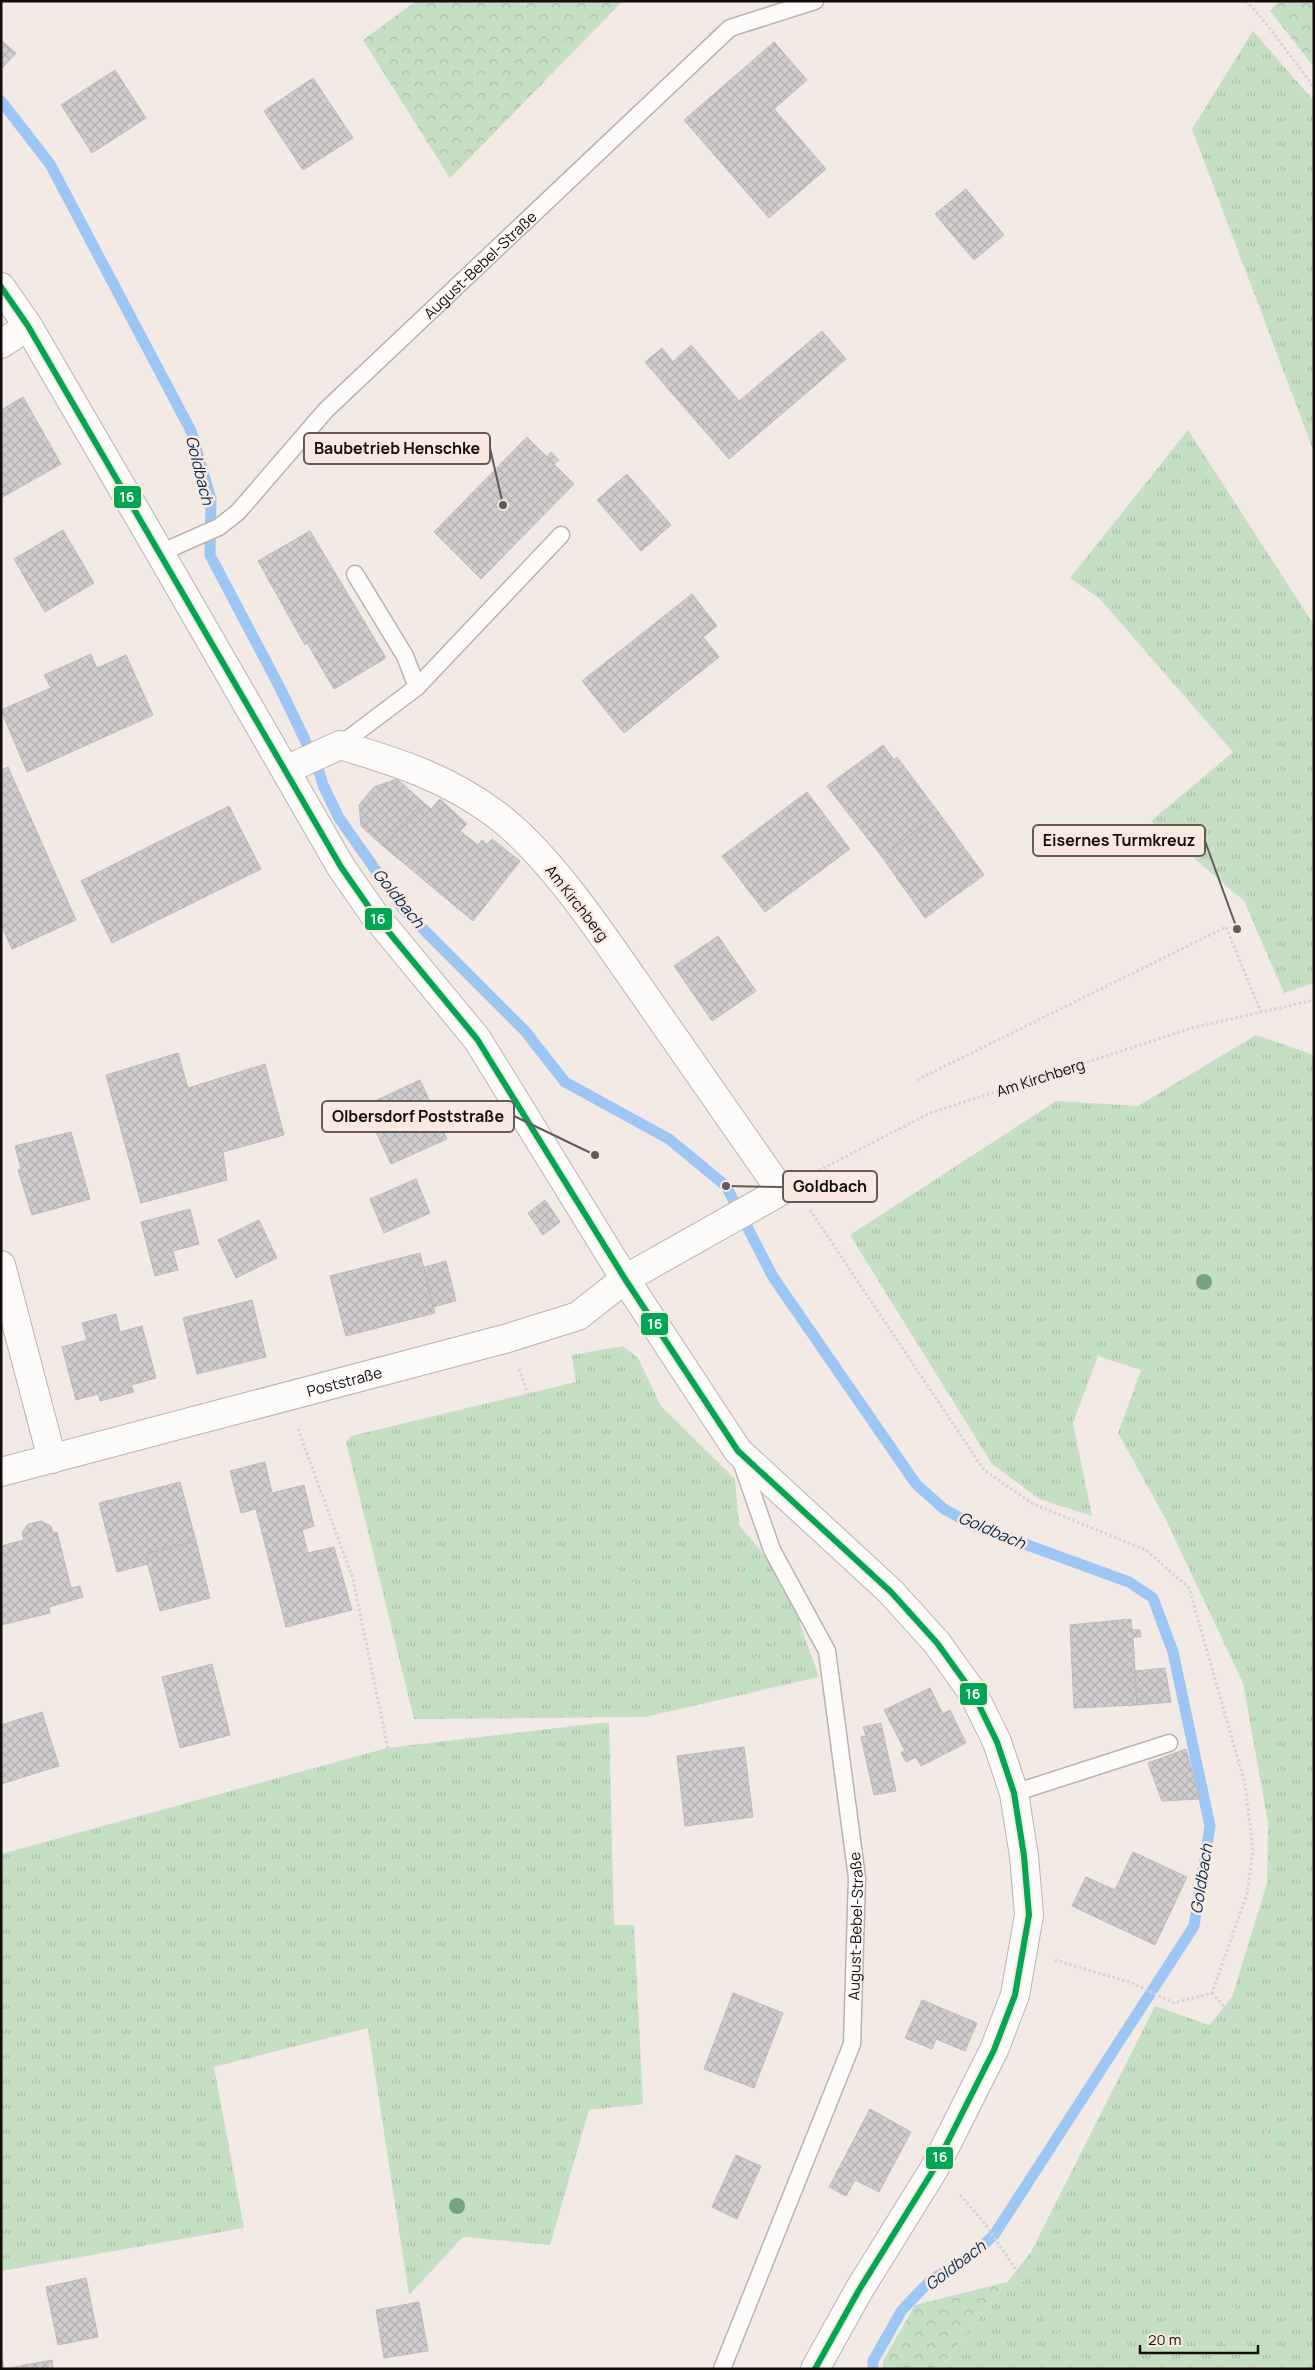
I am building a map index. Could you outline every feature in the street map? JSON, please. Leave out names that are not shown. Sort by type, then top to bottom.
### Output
[{"type":"street","name":"August-Bebel-Straße","points":[[1,286],[28,326],[347,875],[374,913],[477,1039],[626,1279],[738,1451],[891,1592],[937,1643],[973,1692],[997,1742],[1014,1793],[1024,1856],[1029,1915],[1015,1995],[994,2050],[934,2169],[849,2307],[815,2369]]},
{"type":"street","points":[[1,344],[28,326]]},
{"type":"street","points":[[286,770],[333,749]]},
{"type":"street","name":"Am Kirchberg","points":[[333,749],[416,768],[460,790],[496,814],[522,837],[547,864],[608,943],[781,1191]]},
{"type":"street","points":[[626,1279],[781,1191]]},
{"type":"street","points":[[1,1265],[52,1459]]},
{"type":"street","name":"Poststraße","points":[[1,1472],[287,1398],[508,1338],[578,1316],[626,1279]]},
{"type":"lane","name":"August-Bebel-Straße","points":[[160,553],[199,534],[219,527],[238,512],[326,410],[730,28],[815,1]]},
{"type":"lane","points":[[333,749],[417,687],[562,535]]},
{"type":"lane","points":[[355,574],[405,656],[417,687]]},
{"type":"lane","name":"August-Bebel-Straße","points":[[722,2369],[852,2044],[857,1878],[827,1651],[772,1550],[738,1451]]},
{"type":"lane","points":[[1014,1793],[1168,1743]]},
{"type":"path","points":[[1246,1],[1261,17],[1314,87]]},
{"type":"path","points":[[917,1080],[1226,927],[1262,1012]]},
{"type":"path","name":"Am Kirchberg","points":[[781,1191],[930,1113],[1192,1028],[1314,1000]]},
{"type":"path","points":[[781,1191],[805,1204],[984,1470],[1033,1504],[1146,1550],[1189,1588],[1245,1784],[1253,1850],[1247,1894],[1212,1993]]},
{"type":"path","points":[[508,1338],[554,1464],[609,1563],[657,1603],[687,1597],[735,1572],[774,1648],[725,1674],[687,1597]]},
{"type":"path","points":[[287,1398],[353,1579],[388,1749]]},
{"type":"path","points":[[1023,1951],[1132,1983],[1174,2003],[1212,1993]]},
{"type":"path","points":[[1212,1993],[1267,2055],[1273,2088],[1254,2221],[1220,2369]]},
{"type":"path","points":[[983,2221],[1011,2262],[1048,2323],[1095,2369]]},
{"type":"green space","points":[[416,1],[623,1],[450,178],[363,40]]},
{"type":"green space","points":[[1279,1],[1314,1],[1314,67],[1270,11]]},
{"type":"green space","points":[[1253,31],[1314,101],[1314,452],[1192,129]]},
{"type":"green space","points":[[1188,430],[1314,625],[1314,983],[1284,993],[1244,901],[1151,821],[1233,752],[1100,599],[1070,578]]},
{"type":"green space","points":[[1256,1035],[1314,1055],[1314,2369],[939,2369],[1031,2252],[1155,2006],[1209,2025],[1232,1997],[1267,1883],[1268,1823],[1243,1683],[1165,1518],[1118,1433],[1141,1370],[1098,1356],[1073,1423],[1092,1516],[1039,1499],[992,1464],[850,1235],[1056,1101],[1138,1106]]},
{"type":"green space","points":[[623,1346],[638,1358],[661,1406],[735,1479],[739,1525],[775,1568],[790,1596],[819,1677],[645,1717],[414,1719],[346,1442],[351,1436],[576,1382],[572,1355]]},
{"type":"green space","points":[[609,1722],[614,1925],[634,1925],[643,2104],[589,2110],[550,2245],[463,2237],[409,2295],[368,2028],[214,2067],[244,2228],[1,2271],[1,1854],[387,1748]]},
{"type":"green space","points":[[1007,2282],[939,2369],[883,2369],[883,2361],[915,2305]]},
{"type":"building","points":[[1,40],[16,53],[1,69]]},
{"type":"building","points":[[774,42],[807,80],[774,109],[826,169],[769,218],[684,120]]},
{"type":"building","points":[[115,70],[146,118],[92,153],[61,105]]},
{"type":"building","points":[[313,78],[353,138],[303,170],[264,111]]},
{"type":"building","points":[[966,189],[1004,235],[974,260],[935,214]]},
{"type":"building","points":[[822,331],[846,359],[729,459],[645,362],[662,348],[673,362],[691,345],[739,401]]},
{"type":"building","points":[[23,397],[61,464],[1,498],[1,410]]},
{"type":"building","points":[[527,437],[547,457],[551,452],[559,460],[554,464],[574,484],[481,579],[434,532]]},
{"type":"building","points":[[627,474],[671,525],[641,551],[597,500]]},
{"type":"building","points":[[63,530],[94,583],[45,612],[14,559]]},
{"type":"building","points":[[310,531],[386,658],[334,689],[307,643],[305,645],[258,561]]},
{"type":"building","points":[[692,594],[717,626],[703,637],[719,657],[624,733],[582,681]]},
{"type":"building","points":[[91,654],[97,668],[126,655],[153,715],[27,772],[1,710],[51,688],[44,675]]},
{"type":"building","points":[[883,745],[894,760],[897,757],[939,813],[882,857],[827,786]]},
{"type":"building","points":[[8,767],[76,920],[12,949],[1,925],[1,770]]},
{"type":"building","points":[[397,779],[423,802],[383,846],[361,826],[359,805],[374,787]]},
{"type":"building","points":[[807,792],[850,849],[765,912],[722,856]]},
{"type":"building","points":[[440,799],[467,824],[460,831],[478,845],[482,840],[487,844],[492,839],[520,861],[473,921],[383,846],[423,802],[431,809]]},
{"type":"building","points":[[229,806],[261,869],[112,943],[81,881]]},
{"type":"building","points":[[939,813],[984,875],[925,918],[882,857]]},
{"type":"building","points":[[718,936],[756,991],[712,1021],[674,966]]},
{"type":"building","points":[[178,1053],[188,1088],[265,1064],[284,1135],[223,1152],[227,1180],[141,1203],[106,1075]]},
{"type":"building","points":[[420,1080],[447,1139],[391,1164],[364,1106]]},
{"type":"building","points":[[71,1132],[90,1199],[32,1215],[18,1170],[21,1169],[15,1146]]},
{"type":"building","points":[[416,1179],[430,1213],[384,1233],[370,1199]]},
{"type":"building","points":[[545,1200],[560,1222],[543,1235],[528,1213]]},
{"type":"building","points":[[190,1209],[199,1244],[173,1251],[178,1270],[155,1276],[141,1222]]},
{"type":"building","points":[[259,1220],[277,1258],[236,1278],[218,1240]]},
{"type":"building","points":[[420,1253],[435,1313],[346,1336],[330,1276]]},
{"type":"building","points":[[446,1261],[456,1301],[433,1307],[424,1267]]},
{"type":"building","points":[[252,1300],[266,1357],[197,1374],[183,1318]]},
{"type":"building","points":[[116,1314],[120,1332],[142,1326],[156,1378],[131,1385],[134,1392],[100,1401],[98,1394],[76,1400],[62,1347],[87,1340],[82,1323]]},
{"type":"building","points":[[265,1462],[272,1493],[304,1485],[314,1526],[302,1530],[308,1553],[334,1547],[352,1610],[286,1627],[256,1509],[241,1513],[230,1471]]},
{"type":"building","points":[[180,1482],[196,1541],[145,1554],[148,1564],[117,1572],[99,1503]]},
{"type":"building","points":[[41,1521],[51,1526],[53,1533],[57,1532],[71,1588],[80,1586],[83,1597],[49,1607],[50,1613],[1,1625],[1,1546],[24,1540],[22,1533],[28,1524]]},
{"type":"building","points":[[196,1541],[210,1598],[160,1611],[145,1554]]},
{"type":"building","points":[[1131,1619],[1132,1630],[1140,1630],[1141,1637],[1133,1637],[1137,1705],[1074,1708],[1070,1625]]},
{"type":"building","points":[[212,1664],[230,1735],[180,1748],[162,1677]]},
{"type":"building","points":[[1165,1668],[1171,1702],[1137,1705],[1135,1671]]},
{"type":"building","points":[[930,1688],[943,1714],[950,1710],[966,1743],[921,1766],[916,1757],[906,1762],[901,1753],[905,1751],[884,1710]]},
{"type":"building","points":[[42,1712],[59,1766],[1,1784],[1,1725]]},
{"type":"building","points":[[881,1723],[896,1791],[874,1795],[861,1737],[866,1736],[863,1727]]},
{"type":"building","points":[[744,1747],[753,1817],[685,1826],[677,1756]]},
{"type":"building","points":[[1186,1749],[1200,1799],[1162,1801],[1148,1763]]},
{"type":"building","points":[[1133,1852],[1187,1877],[1155,1945],[1072,1906],[1086,1877],[1115,1890]]},
{"type":"building","points":[[733,1993],[783,2013],[754,2088],[704,2069]]},
{"type":"building","points":[[922,2000],[977,2023],[965,2051],[936,2039],[932,2049],[905,2038]]},
{"type":"building","points":[[870,2109],[911,2132],[879,2192],[855,2180],[846,2196],[829,2187]]},
{"type":"building","points":[[736,2155],[761,2166],[737,2219],[712,2207]]},
{"type":"building","points":[[86,2278],[98,2337],[58,2345],[46,2287]]},
{"type":"building","points":[[419,2302],[428,2351],[384,2358],[376,2310]]},
{"type":"building","points":[[1,2353],[4,2369],[1,2369]]},
{"type":"building","points":[[52,2360],[53,2369],[4,2369]]},
{"type":"waterway","name":"Goldbach","points":[[1,101],[50,164],[191,431],[211,499],[210,555],[279,686],[317,765],[323,785],[339,818],[403,909],[525,1031],[565,1082],[669,1139],[726,1186],[773,1277],[916,1484],[944,1509],[975,1526],[1129,1582],[1153,1598],[1173,1652],[1210,1826],[1194,1926],[994,2235],[970,2257],[931,2280],[902,2310],[873,2361],[873,2369]]},
{"type":"transit line","name":"16","points":[[1,287],[28,326],[341,867],[373,913],[477,1039],[625,1279],[738,1451],[891,1592],[937,1643],[973,1693],[997,1742],[1014,1793],[1024,1856],[1029,1915],[1015,1995],[994,2050],[934,2169],[859,2290],[815,2369]]},
{"type":"place","name":"Baubetrieb Henschke","points":[[503,505]]},
{"type":"place","name":"Eisernes Turmkreuz","points":[[1237,929]]},
{"type":"place","name":"Olbersdorf Poststraße","points":[[595,1155]]},
{"type":"place","name":"Goldbach","points":[[726,1186]]}]
